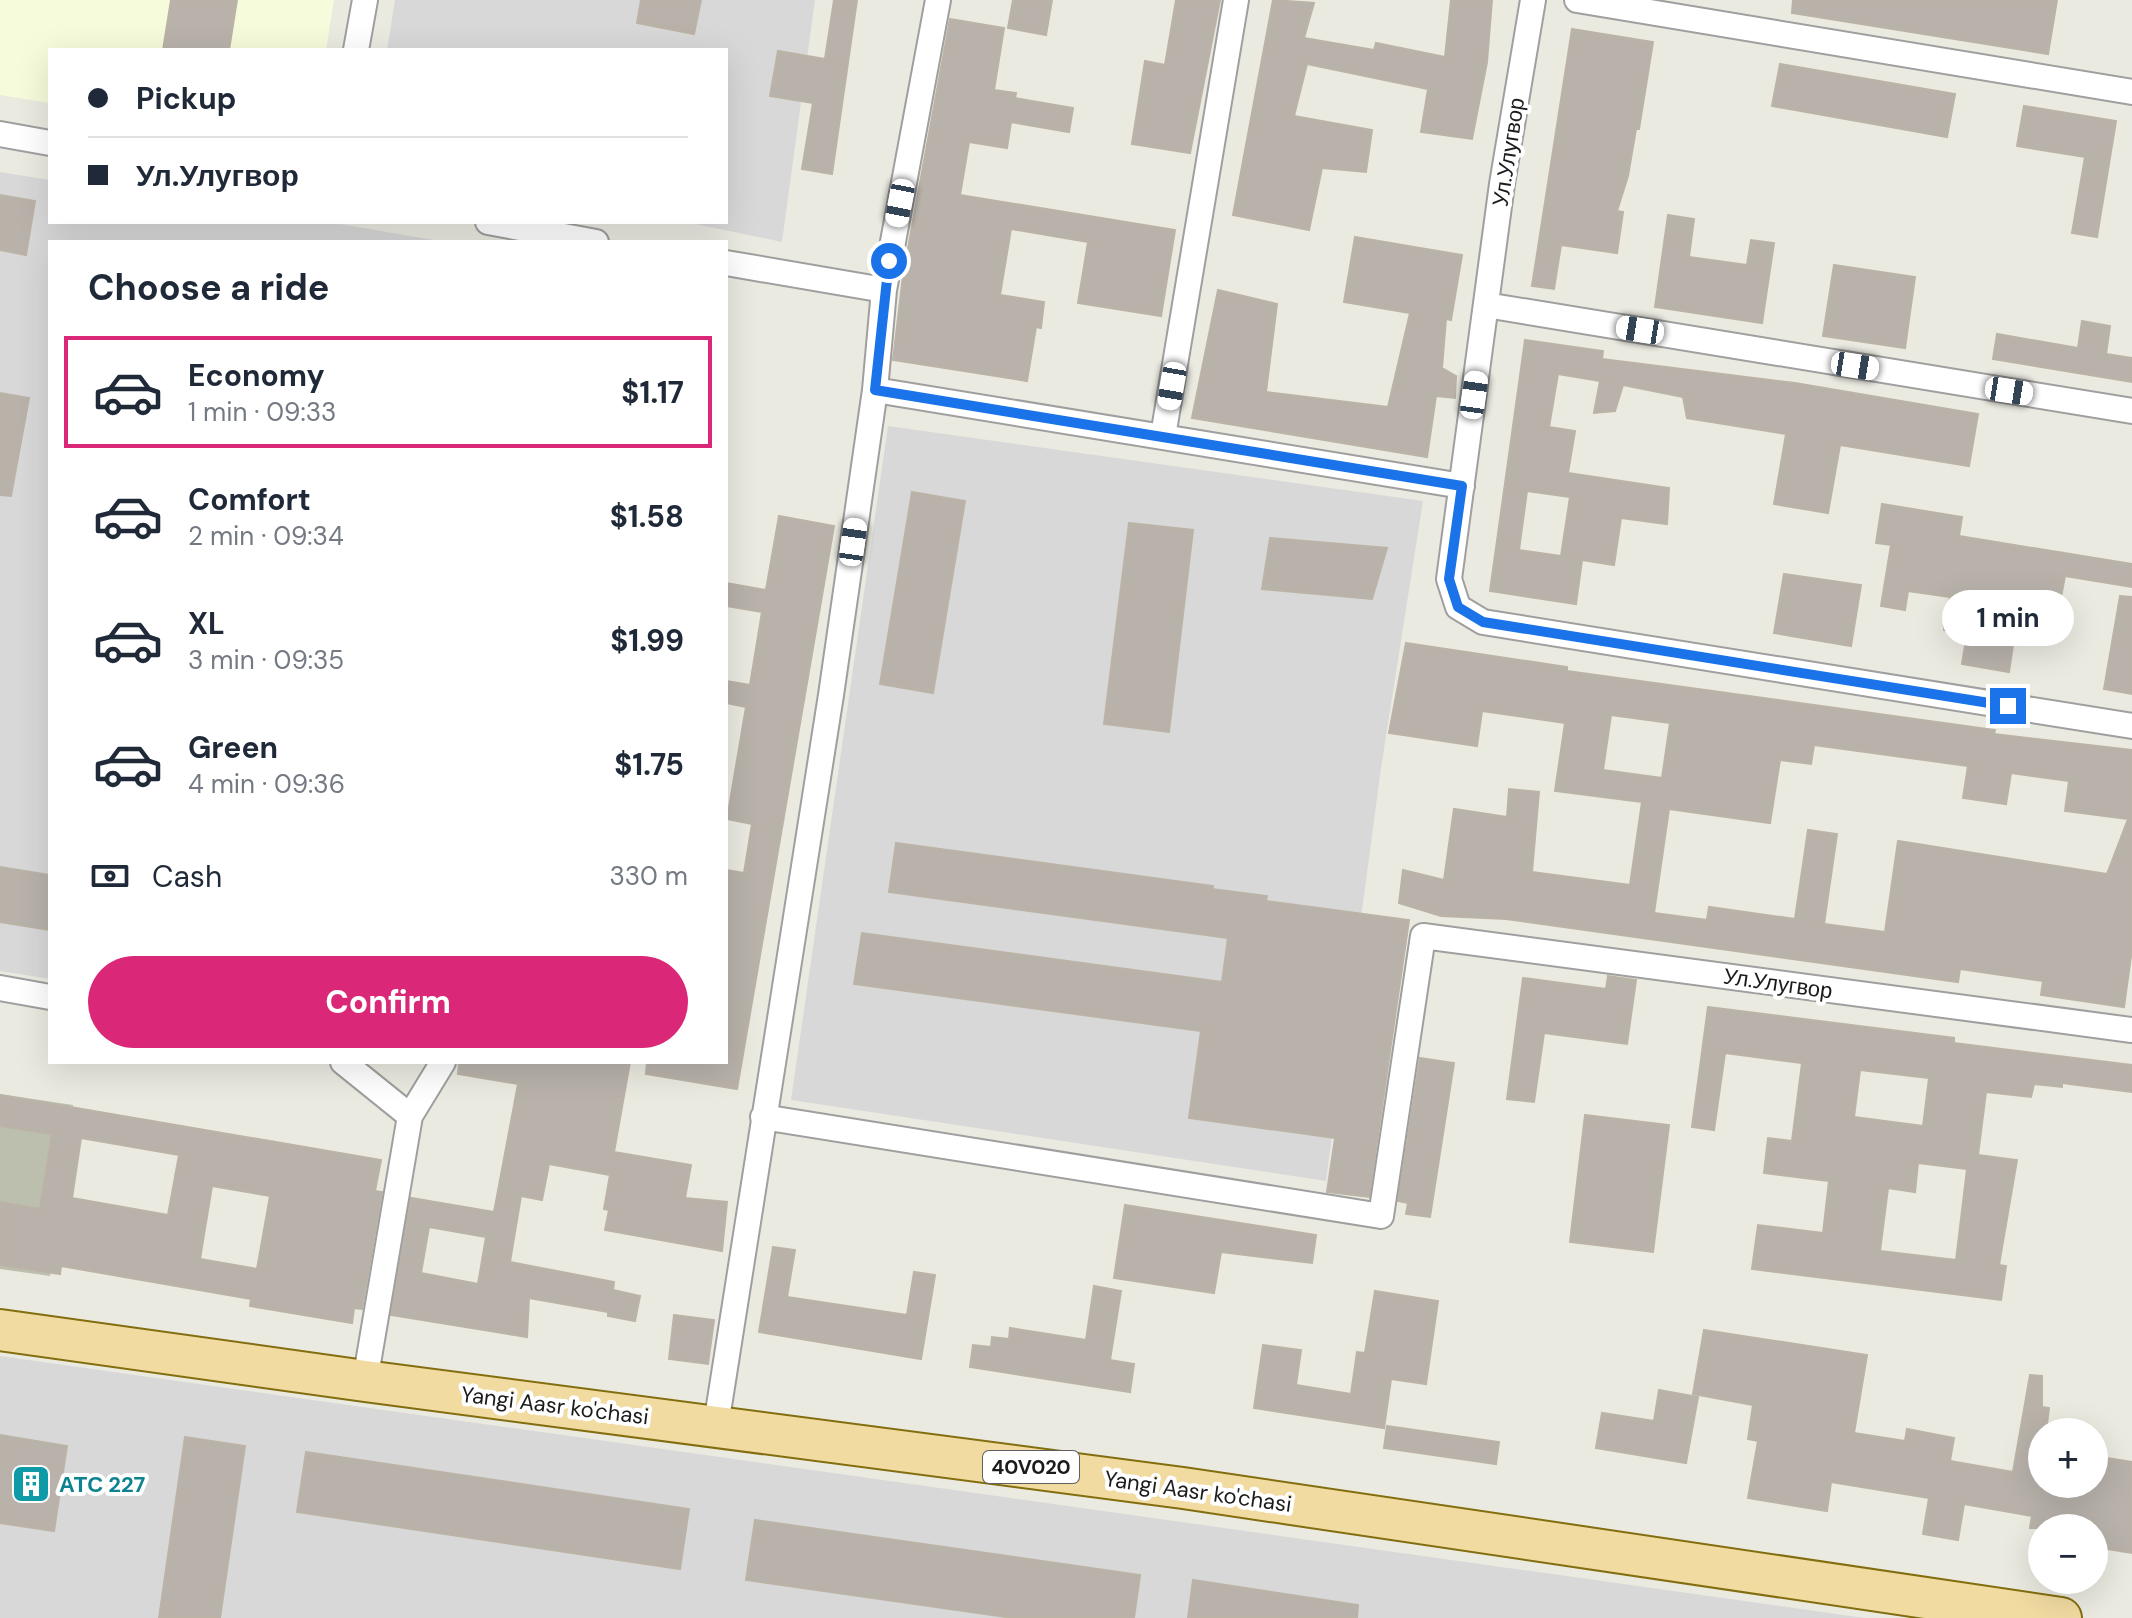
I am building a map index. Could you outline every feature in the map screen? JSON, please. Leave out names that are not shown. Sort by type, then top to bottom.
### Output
[{"type":"main road","name":"Yangi Aasr ko'chasi","points":[[0,1330],[1183,1488],[2061,1618]]},
{"type":"street","points":[[356,48],[365,0]]},
{"type":"street","points":[[716,1425],[875,390],[884,290],[938,0]]},
{"type":"street","points":[[1163,436],[1236,0]]},
{"type":"street","name":"Ул.Улугвор","points":[[1533,0],[1502,184],[1449,579],[1458,607],[1483,622],[2132,726]]},
{"type":"street","points":[[1577,0],[2132,92]]},
{"type":"street","points":[[0,134],[48,143]]},
{"type":"street","points":[[499,224],[585,240]]},
{"type":"street","points":[[728,263],[884,290]]},
{"type":"street","points":[[1486,305],[2132,411]]},
{"type":"street","points":[[875,390],[1462,486]]},
{"type":"street","name":"Ул.Улугвор","points":[[763,1117],[1381,1216],[1423,936],[2132,1030]]},
{"type":"street","points":[[0,988],[48,997]]},
{"type":"street","points":[[345,1064],[410,1116]]},
{"type":"street","points":[[365,1381],[410,1116],[442,1064]]},
{"type":"shaded area","points":[[0,0],[334,0],[326,48],[48,48],[48,103],[0,95]]},
{"type":"shaded area","points":[[395,0],[815,0],[782,242],[696,224],[728,224],[728,48],[387,48]]},
{"type":"shaded area","points":[[0,172],[48,180],[48,224],[341,224],[433,240],[48,240],[48,979],[0,971]]},
{"type":"shaded area","points":[[888,426],[1423,501],[1381,768],[1326,1181],[791,1100]]},
{"type":"shaded area","points":[[0,1094],[73,1105],[50,1276],[0,1269]]},
{"type":"shaded area","points":[[0,1356],[1865,1618],[0,1618]]},
{"type":"building","points":[[171,0],[237,0],[229,48],[163,48]]},
{"type":"building","points":[[641,0],[701,0],[694,34],[637,23]]},
{"type":"building","points":[[834,0],[857,0],[832,174],[802,169],[813,103],[770,96],[778,51],[825,59]]},
{"type":"building","points":[[1013,0],[1052,0],[1046,35],[1008,28]]},
{"type":"building","points":[[1176,0],[1220,0],[1190,153],[1132,144],[1145,61],[1165,65]]},
{"type":"building","points":[[1273,0],[1314,3],[1304,38],[1374,50],[1376,43],[1445,57],[1451,0],[1492,0],[1487,62],[1472,139],[1421,132],[1428,89],[1307,64],[1294,116],[1372,130],[1366,172],[1322,168],[1309,230],[1233,215]]},
{"type":"building","points":[[1793,0],[2057,0],[2048,54],[1792,13]]},
{"type":"building","points":[[950,19],[1004,28],[994,90],[1016,93],[1015,98],[1073,108],[1069,132],[1011,122],[1007,148],[969,142],[960,195],[1175,230],[1161,316],[1078,303],[1088,242],[1011,229],[1000,295],[1044,302],[1041,328],[1036,327],[1027,381],[893,360],[903,276]]},
{"type":"building","points":[[1572,29],[1653,42],[1639,129],[1636,129],[1628,176],[1617,211],[1623,212],[1617,253],[1561,245],[1554,289],[1532,286]]},
{"type":"building","points":[[1780,64],[1955,94],[1947,137],[1772,106]]},
{"type":"building","points":[[2024,106],[2116,121],[2097,237],[2072,233],[2085,157],[2017,146]]},
{"type":"building","points":[[0,195],[35,201],[26,255],[0,250]]},
{"type":"building","points":[[1668,215],[1694,219],[1689,257],[1747,265],[1751,240],[1774,243],[1762,323],[1655,307]]},
{"type":"building","points":[[1355,237],[1462,255],[1451,320],[1446,319],[1442,368],[1456,376],[1455,398],[1436,396],[1427,457],[1192,418],[1218,290],[1277,304],[1266,392],[1388,407],[1410,313],[1344,302]]},
{"type":"building","points":[[1834,265],[1915,277],[1905,348],[1823,336]]},
{"type":"building","points":[[2082,321],[2110,326],[2106,354],[2132,358],[2132,382],[1993,359],[1997,334],[2078,348]]},
{"type":"building","points":[[1525,340],[1603,351],[1602,359],[1795,383],[1978,414],[1969,466],[1840,445],[1828,513],[1774,504],[1786,434],[1687,418],[1683,397],[1623,385],[1615,411],[1594,413],[1600,381],[1558,374],[1549,427],[1575,431],[1568,473],[1669,488],[1667,524],[1621,518],[1614,565],[1582,560],[1576,604],[1490,591]],"holes":[[[1527,491],[1570,497],[1561,556],[1519,550]]]},
{"type":"building","points":[[0,393],[29,398],[11,496],[0,495]]},
{"type":"building","points":[[912,492],[965,501],[933,693],[880,684]]},
{"type":"building","points":[[1882,504],[1962,517],[1959,536],[2132,564],[2132,587],[2065,576],[2057,618],[2043,616],[2039,642],[2014,638],[2009,672],[1962,664],[1967,634],[1944,630],[1950,597],[1908,591],[1905,610],[1881,606],[1891,545],[1876,543]]},
{"type":"building","points":[[779,516],[834,526],[737,1089],[646,1074],[647,1064],[728,1064],[728,870],[744,873],[752,824],[728,819],[746,707],[728,703],[728,681],[750,685],[762,612],[728,606],[728,583],[766,590]]},
{"type":"building","points":[[1129,523],[1193,530],[1169,732],[1104,724]]},
{"type":"building","points":[[1270,538],[1387,548],[1372,599],[1262,589]]},
{"type":"building","points":[[1784,574],[1861,585],[1851,646],[1774,633]]},
{"type":"building","points":[[2120,596],[2132,597],[2132,694],[2104,689]]},
{"type":"building","points":[[1406,643],[1567,667],[1567,671],[1995,730],[1994,734],[2132,750],[2132,949],[2124,1007],[2041,995],[2043,981],[1960,969],[1958,982],[1506,919],[1441,916],[1399,903],[1403,870],[1444,880],[1454,809],[1507,817],[1509,789],[1539,792],[1532,872],[1630,885],[1642,802],[1555,791],[1565,723],[1482,711],[1477,746],[1389,733]],"holes":[[[1611,715],[1670,723],[1662,778],[1603,770]],[[1814,745],[1968,766],[1963,798],[2006,804],[2011,773],[2069,781],[2065,811],[2128,819],[2107,874],[1898,841],[1885,932],[1824,924],[1837,834],[1808,830],[1795,919],[1709,907],[1707,920],[1654,913],[1669,809],[1770,823],[1780,760],[1811,764]]]},
{"type":"building","points":[[896,843],[1213,886],[1212,889],[1267,896],[1266,901],[1409,920],[1369,1197],[1327,1192],[1335,1138],[1189,1118],[1201,1031],[854,984],[862,933],[1222,982],[1228,938],[889,892]]},
{"type":"building","points":[[0,867],[48,875],[48,930],[0,922]]},
{"type":"building","points":[[1608,976],[1636,980],[1627,1044],[1544,1033],[1534,1102],[1507,1099],[1523,978],[1606,989]]},
{"type":"building","points":[[1708,1007],[1954,1038],[1954,1043],[2132,1065],[2132,1092],[2062,1083],[2062,1087],[2034,1084],[2031,1097],[1986,1092],[1978,1155],[2017,1160],[1999,1265],[2006,1266],[2001,1300],[1752,1269],[1758,1225],[1823,1233],[1829,1181],[1764,1173],[1768,1138],[1792,1141],[1802,1063],[1725,1053],[1714,1130],[1692,1127]],"holes":[[[1860,1070],[1929,1078],[1923,1126],[1854,1117]],[[1918,1163],[1967,1169],[1956,1260],[1880,1251],[1888,1188],[1915,1192]]]},
{"type":"building","points":[[1420,1058],[1454,1063],[1430,1217],[1406,1214],[1408,1203],[1398,1201]]},
{"type":"building","points":[[459,1064],[630,1064],[614,1152],[691,1165],[685,1198],[727,1202],[722,1251],[605,1230],[609,1210],[604,1209],[610,1175],[549,1164],[542,1200],[521,1196],[510,1262],[614,1282],[613,1290],[640,1296],[635,1321],[608,1316],[608,1312],[529,1298],[527,1337],[391,1315],[411,1198],[494,1212],[518,1084],[458,1074]],"holes":[[[429,1227],[486,1237],[478,1284],[421,1273]]]},
{"type":"building","points":[[0,1095],[381,1160],[375,1191],[382,1192],[362,1309],[354,1308],[352,1323],[250,1306],[251,1299],[61,1266],[60,1274],[0,1265],[0,1202],[40,1209],[52,1134],[0,1126]],"holes":[[[81,1138],[179,1155],[168,1215],[72,1198]],[[212,1186],[270,1196],[257,1269],[200,1259]]]},
{"type":"building","points":[[1585,1115],[1669,1125],[1653,1252],[1570,1242]]},
{"type":"building","points":[[1125,1205],[1316,1235],[1312,1263],[1221,1252],[1214,1293],[1114,1278]]},
{"type":"building","points":[[773,1247],[795,1250],[787,1297],[907,1315],[914,1272],[935,1275],[921,1359],[759,1332]]},
{"type":"building","points":[[1094,1286],[1121,1291],[1110,1360],[1134,1364],[1130,1392],[970,1367],[973,1345],[991,1347],[992,1337],[1009,1339],[1010,1328],[1086,1340]]},
{"type":"building","points":[[1375,1291],[1438,1301],[1426,1384],[1391,1379],[1384,1428],[1254,1408],[1263,1345],[1301,1350],[1296,1385],[1351,1394],[1357,1352],[1365,1353]]},
{"type":"building","points":[[674,1315],[714,1320],[708,1364],[669,1359]]},
{"type":"building","points":[[1704,1330],[1867,1355],[1854,1433],[1905,1441],[1907,1429],[1954,1438],[1950,1461],[2013,1472],[2030,1375],[2042,1376],[2042,1407],[2049,1408],[2048,1418],[2028,1418],[2028,1498],[2108,1498],[2108,1458],[2132,1462],[2132,1553],[2108,1549],[2108,1514],[2028,1515],[1964,1504],[1958,1540],[1923,1534],[1929,1498],[1831,1482],[1827,1511],[1748,1498],[1758,1441],[1748,1439],[1753,1405],[1693,1394]]},
{"type":"building","points":[[1659,1390],[1698,1397],[1686,1463],[1596,1448],[1602,1413],[1654,1421]]},
{"type":"building","points":[[1387,1426],[1499,1442],[1496,1464],[1384,1448]]},
{"type":"building","name":"АТС 227","points":[[0,1435],[67,1446],[54,1531],[0,1523]]},
{"type":"building","points":[[185,1437],[245,1446],[220,1618],[159,1618]]},
{"type":"building","points":[[306,1452],[689,1509],[680,1569],[297,1512]]},
{"type":"building","points":[[755,1520],[1140,1575],[1134,1618],[1013,1618],[746,1580]]},
{"type":"building","points":[[1193,1580],[1358,1605],[1357,1618],[1188,1618]]},
{"type":"place","name":"АТС 227","points":[[31,1484]]},
{"type":"route","points":[[889,261],[875,390],[1462,486],[1449,579],[1458,607],[1483,622],[2008,706]]}]
